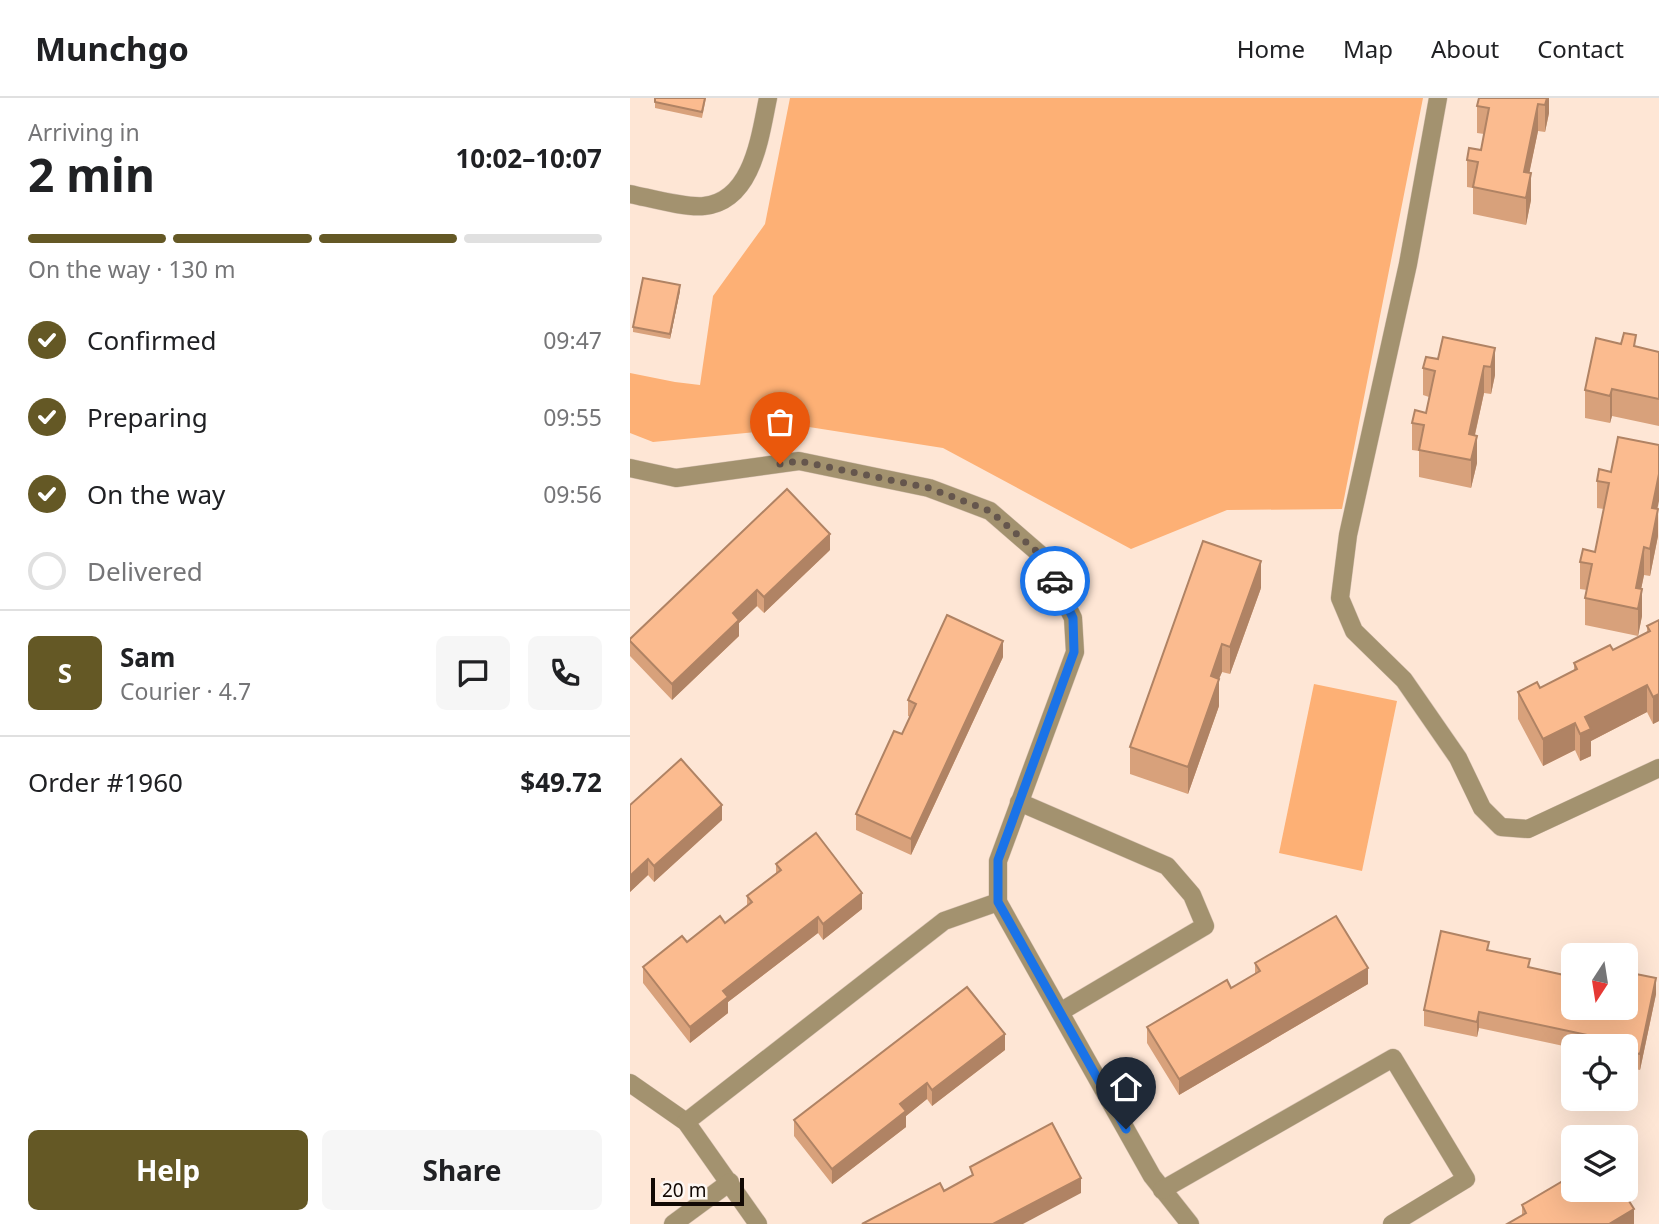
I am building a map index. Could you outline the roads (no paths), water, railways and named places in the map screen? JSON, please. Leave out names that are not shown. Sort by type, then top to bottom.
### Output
[{"type":"street","points":[[630,194],[703,206],[725,200],[743,181],[752,161],[768,98]]},
{"type":"street","points":[[1438,98],[1408,264],[1348,535],[1340,598],[1354,631],[1404,680],[1458,758],[1482,808],[1501,827],[1528,829],[1659,768]]},
{"type":"street","points":[[630,468],[676,478],[799,461],[929,488],[990,511],[1042,556],[1073,618],[1074,652],[998,860],[998,902],[1152,1176],[1181,1221]]},
{"type":"street","points":[[1019,802],[1167,866],[1192,895],[1205,926],[1060,1012]]},
{"type":"street","points":[[686,1122],[944,921],[998,902]]},
{"type":"street","points":[[1162,1190],[1393,1058],[1466,1179],[1392,1224]]},
{"type":"street","points":[[630,1083],[686,1122],[758,1224]]},
{"type":"street","points":[[673,1224],[730,1182]]}]
